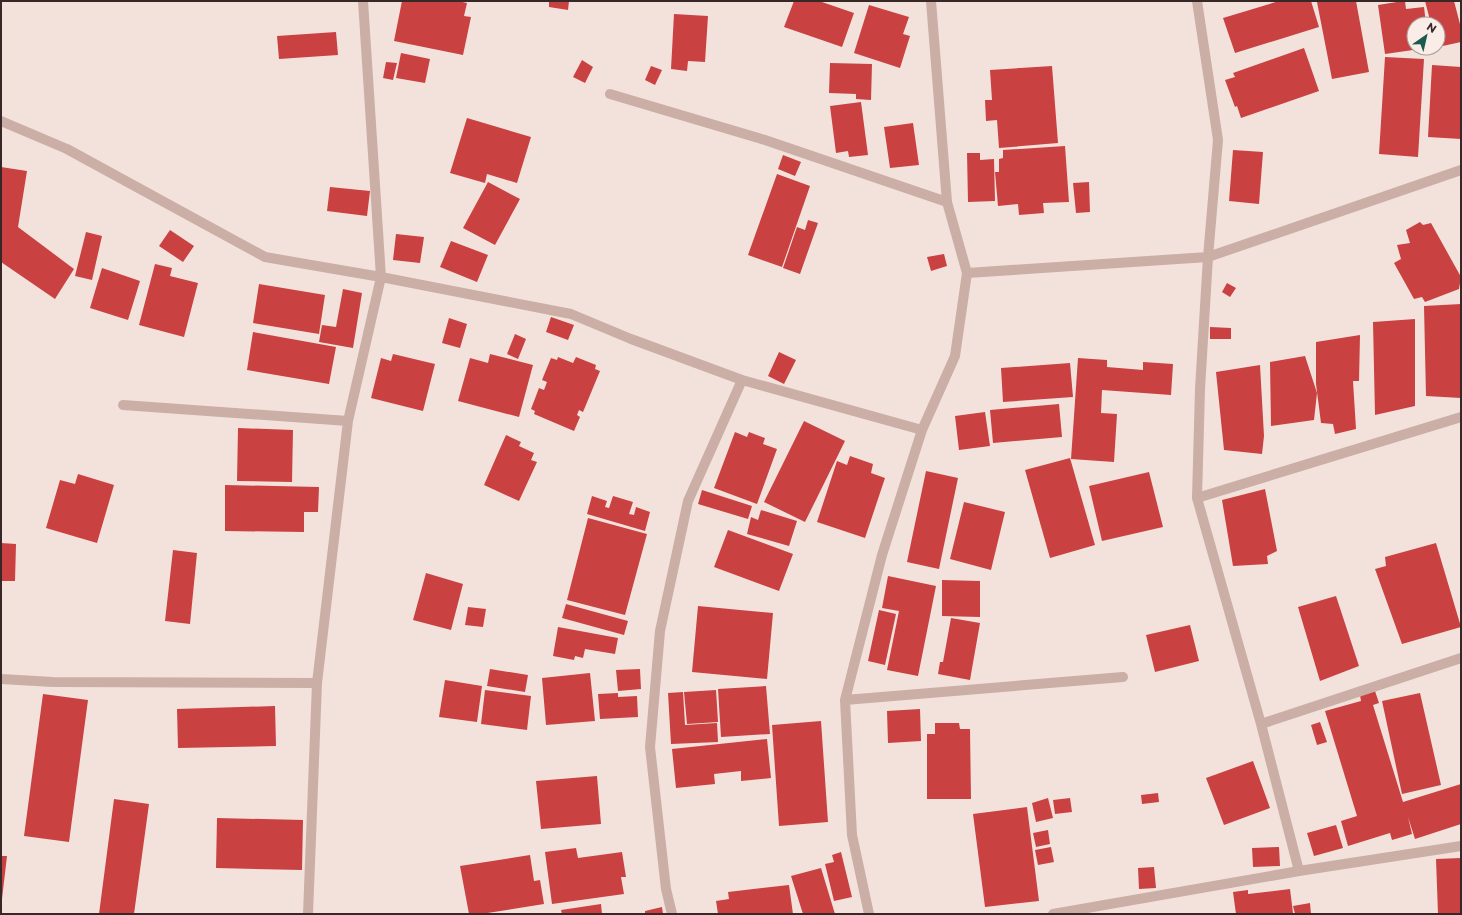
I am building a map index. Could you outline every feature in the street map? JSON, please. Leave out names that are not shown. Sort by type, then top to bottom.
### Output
[{"type":"street","points":[[308,914],[317,683],[348,421],[381,277],[363,1]]},
{"type":"street","points":[[869,914],[852,835],[845,700],[882,555],[922,430],[955,356],[967,273],[947,202],[931,1]]},
{"type":"street","points":[[1197,1],[1218,140],[1208,257],[1200,389],[1197,498],[1261,724],[1299,871]]},
{"type":"street","points":[[610,94],[765,140],[947,202]]},
{"type":"street","points":[[1,121],[67,149],[265,258],[381,277],[571,314],[631,339],[742,380],[922,430]]},
{"type":"street","points":[[967,273],[1208,257],[1461,170]]},
{"type":"street","points":[[672,914],[666,889],[650,748],[660,631],[688,501],[742,380]]},
{"type":"street","points":[[123,405],[348,421]]},
{"type":"street","points":[[1197,498],[1461,417]]},
{"type":"street","points":[[1261,724],[1461,658]]},
{"type":"street","points":[[845,700],[1123,677]]},
{"type":"street","points":[[1,679],[53,682],[317,683]]},
{"type":"street","points":[[1053,914],[1299,871],[1461,846]]},
{"type":"building","points":[[402,1],[458,1],[467,3],[464,16],[471,17],[463,55],[394,41]]},
{"type":"building","points":[[549,1],[569,1],[568,10],[549,7]]},
{"type":"building","points":[[794,1],[819,1],[854,13],[842,47],[784,27]]},
{"type":"building","points":[[1279,1],[1311,1],[1319,27],[1235,53],[1223,18]]},
{"type":"building","points":[[1356,1],[1369,72],[1332,79],[1317,2]]},
{"type":"building","points":[[1405,1],[1406,9],[1424,7],[1425,16],[1406,16],[1406,51],[1385,54],[1378,5]]},
{"type":"building","points":[[1425,1],[1454,1],[1461,28],[1461,42],[1446,45],[1446,16],[1429,16]]},
{"type":"building","points":[[869,5],[909,17],[903,34],[910,36],[900,68],[854,53]]},
{"type":"building","points":[[674,14],[708,16],[705,62],[688,61],[687,71],[671,69]]},
{"type":"building","points":[[336,32],[338,55],[279,59],[277,36]]},
{"type":"building","points":[[1304,48],[1319,91],[1241,118],[1237,106],[1235,107],[1225,80],[1235,77],[1233,73]]},
{"type":"building","points":[[401,53],[430,59],[425,83],[396,78]]},
{"type":"building","points":[[1385,57],[1424,59],[1418,157],[1379,154]]},
{"type":"building","points":[[582,60],[593,67],[585,83],[573,77]]},
{"type":"building","points":[[386,62],[397,63],[393,80],[383,78]]},
{"type":"building","points":[[830,63],[872,64],[871,100],[856,99],[856,94],[829,93]]},
{"type":"building","points":[[1432,65],[1461,67],[1461,139],[1428,137]]},
{"type":"building","points":[[651,66],[662,70],[655,85],[645,80]]},
{"type":"building","points":[[1052,66],[1058,143],[999,148],[997,120],[986,121],[985,100],[992,100],[990,70]]},
{"type":"building","points":[[861,102],[868,155],[849,157],[848,151],[836,153],[830,106]]},
{"type":"building","points":[[467,118],[531,137],[517,183],[487,174],[485,183],[450,173]]},
{"type":"building","points":[[913,123],[919,165],[890,168],[884,127]]},
{"type":"building","points":[[1065,146],[1069,202],[1043,203],[1044,213],[1019,215],[1018,204],[998,206],[995,172],[999,172],[999,159],[1003,158],[1003,150]]},
{"type":"building","points":[[1233,150],[1263,152],[1259,204],[1229,201]]},
{"type":"building","points":[[967,153],[980,153],[980,160],[994,159],[995,201],[968,202]]},
{"type":"building","points":[[783,155],[801,162],[795,176],[778,169]]},
{"type":"building","points":[[1,167],[27,171],[18,227],[74,269],[55,299],[1,262]]},
{"type":"building","points":[[777,174],[810,186],[782,267],[748,255]]},
{"type":"building","points":[[488,182],[520,199],[495,245],[463,228]]},
{"type":"building","points":[[1089,182],[1090,212],[1076,213],[1073,183]]},
{"type":"building","points":[[330,187],[370,191],[367,216],[327,211]]},
{"type":"building","points":[[808,220],[818,223],[800,274],[783,268],[797,227],[805,230]]},
{"type":"building","points":[[1420,222],[1423,225],[1431,223],[1461,277],[1459,289],[1425,302],[1422,297],[1414,299],[1394,263],[1401,259],[1397,245],[1410,243],[1406,230]]},
{"type":"building","points":[[170,230],[194,246],[183,262],[159,246]]},
{"type":"building","points":[[86,232],[102,236],[92,280],[75,276]]},
{"type":"building","points":[[396,234],[424,237],[420,263],[393,260]]},
{"type":"building","points":[[451,241],[488,255],[477,282],[440,267]]},
{"type":"building","points":[[944,254],[947,266],[931,271],[927,257]]},
{"type":"building","points":[[155,264],[172,268],[170,276],[198,283],[184,337],[139,325]]},
{"type":"building","points":[[102,268],[140,281],[128,320],[90,308]]},
{"type":"building","points":[[1227,283],[1236,288],[1230,297],[1222,292]]},
{"type":"building","points":[[259,284],[325,295],[319,334],[253,323]]},
{"type":"building","points":[[343,289],[362,293],[353,348],[319,342],[322,325],[336,327]]},
{"type":"building","points":[[1461,304],[1461,398],[1426,396],[1424,306]]},
{"type":"building","points":[[551,317],[574,325],[568,340],[546,332]]},
{"type":"building","points":[[449,318],[467,324],[460,348],[442,343]]},
{"type":"building","points":[[1415,319],[1415,406],[1375,415],[1373,322]]},
{"type":"building","points":[[1210,327],[1231,328],[1231,339],[1210,339]]},
{"type":"building","points":[[253,332],[336,347],[329,384],[247,370]]},
{"type":"building","points":[[515,334],[526,339],[518,359],[507,354]]},
{"type":"building","points":[[1360,335],[1359,381],[1353,381],[1356,429],[1335,434],[1333,424],[1321,423],[1316,384],[1316,342]]},
{"type":"building","points":[[779,352],[796,360],[784,384],[768,376]]},
{"type":"building","points":[[393,354],[435,364],[423,411],[371,398],[381,358],[391,361]]},
{"type":"building","points":[[490,354],[533,365],[519,417],[458,401],[470,358],[488,363]]},
{"type":"building","points":[[1305,356],[1317,393],[1314,420],[1271,426],[1270,362]]},
{"type":"building","points":[[558,357],[573,363],[576,357],[596,365],[595,369],[600,371],[583,412],[579,410],[577,415],[580,417],[574,431],[534,414],[535,411],[531,409],[539,388],[544,390],[547,382],[542,380],[551,358],[557,360]]},
{"type":"building","points":[[1078,358],[1107,360],[1107,367],[1143,370],[1143,362],[1173,364],[1171,395],[1102,390],[1101,413],[1117,414],[1114,462],[1071,459]]},
{"type":"building","points":[[1070,363],[1073,397],[1003,402],[1001,368]]},
{"type":"building","points":[[1260,365],[1264,436],[1262,454],[1224,450],[1216,372]]},
{"type":"building","points":[[1059,404],[1062,437],[993,443],[990,410]]},
{"type":"building","points":[[985,412],[990,446],[959,450],[955,416]]},
{"type":"building","points":[[804,421],[845,441],[805,522],[764,502]]},
{"type":"building","points":[[238,428],[293,430],[292,482],[237,481]]},
{"type":"building","points":[[735,432],[747,437],[749,432],[765,438],[763,444],[777,449],[757,504],[714,488]]},
{"type":"building","points":[[506,435],[521,442],[519,446],[534,453],[531,460],[537,462],[519,501],[484,485]]},
{"type":"building","points":[[850,456],[873,464],[871,473],[885,478],[865,538],[817,522],[837,461],[847,465]]},
{"type":"building","points":[[1070,458],[1095,545],[1050,558],[1025,470]]},
{"type":"building","points":[[926,471],[958,478],[939,569],[907,562]]},
{"type":"building","points":[[1149,472],[1163,527],[1102,541],[1089,486]]},
{"type":"building","points":[[78,474],[114,485],[97,543],[46,528],[60,480],[75,484]]},
{"type":"building","points":[[225,485],[319,487],[318,512],[304,512],[304,532],[225,531]]},
{"type":"building","points":[[1265,489],[1277,551],[1267,556],[1268,564],[1233,566],[1222,500]]},
{"type":"building","points":[[702,490],[752,506],[748,519],[698,504]]},
{"type":"building","points":[[592,496],[607,501],[605,507],[609,508],[613,496],[633,502],[629,514],[634,515],[636,507],[650,512],[645,531],[587,514]]},
{"type":"building","points":[[964,502],[1005,512],[991,570],[950,559]]},
{"type":"building","points":[[761,510],[797,521],[789,546],[747,534],[751,517],[758,520]]},
{"type":"building","points":[[588,518],[647,534],[625,615],[567,600]]},
{"type":"building","points":[[728,530],[793,554],[779,591],[714,567]]},
{"type":"building","points":[[1,543],[16,544],[15,581],[1,581]]},
{"type":"building","points":[[1436,543],[1461,627],[1402,644],[1375,569],[1386,566],[1385,557]]},
{"type":"building","points":[[173,550],[197,553],[190,624],[165,621]]},
{"type":"building","points":[[426,573],[463,584],[451,630],[413,620]]},
{"type":"building","points":[[888,576],[936,586],[918,676],[887,670],[899,611],[882,608]]},
{"type":"building","points":[[942,580],[980,581],[980,617],[942,616]]},
{"type":"building","points":[[1336,596],[1359,666],[1320,681],[1298,607]]},
{"type":"building","points":[[566,604],[628,621],[624,635],[562,618]]},
{"type":"building","points":[[698,606],[773,613],[767,679],[692,672]]},
{"type":"building","points":[[468,607],[486,609],[483,627],[465,625]]},
{"type":"building","points":[[879,610],[896,614],[885,665],[868,661]]},
{"type":"building","points":[[951,618],[980,623],[970,680],[938,674],[940,662],[943,662]]},
{"type":"building","points":[[1190,625],[1199,661],[1155,672],[1146,635]]},
{"type":"building","points":[[558,627],[618,638],[615,654],[585,649],[583,658],[575,656],[574,660],[553,656]]},
{"type":"building","points":[[490,669],[528,675],[525,692],[487,686]]},
{"type":"building","points":[[640,669],[641,689],[618,691],[616,670]]},
{"type":"building","points":[[590,673],[595,721],[546,725],[542,678]]},
{"type":"building","points":[[445,680],[482,686],[477,722],[439,717]]},
{"type":"building","points":[[766,686],[770,734],[721,737],[718,689]]},
{"type":"building","points":[[485,690],[531,696],[527,730],[481,724]]},
{"type":"building","points":[[716,690],[718,722],[687,724],[684,692]]},
{"type":"building","points":[[1375,691],[1379,703],[1373,705],[1403,802],[1461,784],[1461,824],[1415,839],[1408,817],[1412,834],[1392,840],[1390,833],[1348,846],[1341,821],[1357,816],[1325,711],[1361,701],[1360,695]]},
{"type":"building","points":[[683,692],[685,725],[717,723],[718,742],[671,744],[668,693]]},
{"type":"building","points":[[618,693],[618,697],[637,696],[638,717],[600,719],[598,694]]},
{"type":"building","points":[[1420,693],[1441,785],[1402,794],[1382,701]]},
{"type":"building","points":[[43,694],[88,700],[69,842],[24,836]]},
{"type":"building","points":[[275,706],[276,746],[178,748],[177,709]]},
{"type":"building","points":[[920,709],[921,741],[888,743],[887,711]]},
{"type":"building","points":[[821,721],[828,822],[779,826],[772,725]]},
{"type":"building","points":[[1320,722],[1327,742],[1317,745],[1311,725]]},
{"type":"building","points":[[935,723],[959,723],[960,729],[970,729],[971,799],[927,799],[927,734],[935,734]]},
{"type":"building","points":[[767,739],[771,778],[741,781],[741,771],[714,774],[715,784],[676,788],[672,749]]},
{"type":"building","points":[[1253,761],[1270,808],[1224,825],[1206,778]]},
{"type":"building","points":[[597,776],[601,824],[541,829],[536,781]]},
{"type":"building","points":[[1158,793],[1159,802],[1142,804],[1141,795]]},
{"type":"building","points":[[1048,798],[1053,818],[1036,822],[1032,803]]},
{"type":"building","points":[[1070,798],[1072,812],[1055,814],[1053,800]]},
{"type":"building","points":[[114,799],[149,804],[134,914],[99,914]]},
{"type":"building","points":[[1027,807],[1039,901],[985,907],[973,814]]},
{"type":"building","points":[[217,818],[303,820],[302,870],[216,868]]},
{"type":"building","points":[[1336,825],[1343,848],[1314,856],[1307,833]]},
{"type":"building","points":[[1048,830],[1050,844],[1036,847],[1033,833]]},
{"type":"building","points":[[1051,847],[1054,862],[1038,865],[1035,850]]},
{"type":"building","points":[[1279,847],[1280,866],[1253,867],[1252,848]]},
{"type":"building","points":[[576,848],[578,858],[622,852],[626,877],[621,877],[624,894],[552,904],[545,852]]},
{"type":"building","points":[[841,852],[852,897],[834,901],[825,864],[834,862],[832,855]]},
{"type":"building","points":[[530,855],[534,881],[540,880],[544,904],[481,914],[469,914],[460,866]]},
{"type":"building","points":[[1,856],[7,856],[2,899],[1,899]]},
{"type":"building","points":[[1461,858],[1461,914],[1438,914],[1436,859]]},
{"type":"building","points":[[1154,867],[1156,888],[1139,889],[1138,868]]},
{"type":"building","points":[[821,868],[835,914],[803,914],[791,876]]},
{"type":"building","points":[[789,885],[793,914],[718,914],[716,901],[729,899],[728,892]]},
{"type":"building","points":[[1290,889],[1293,913],[1236,914],[1233,892],[1248,890],[1248,894]]},
{"type":"building","points":[[1310,903],[1311,914],[1295,914],[1293,906]]},
{"type":"building","points":[[601,904],[602,914],[562,914],[561,910]]},
{"type":"building","points":[[662,907],[663,914],[645,914],[645,911]]}]
